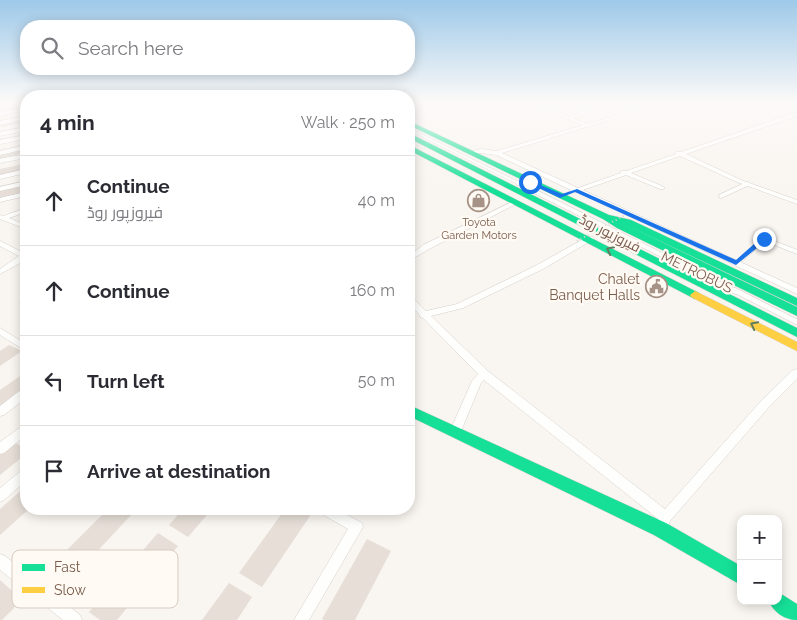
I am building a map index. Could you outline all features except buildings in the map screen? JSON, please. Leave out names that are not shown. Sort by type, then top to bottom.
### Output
[{"type":"main road","name":"فیروزپور روڈ","points":[[425,131],[606,217],[797,312]]},
{"type":"main road","name":"فیروزپور روڈ","points":[[415,138],[554,211],[797,333]]},
{"type":"main road","points":[[415,145],[529,203],[554,211]]},
{"type":"main road","name":"فیروزپور روڈ","points":[[415,150],[514,203],[590,239],[797,347]]},
{"type":"main road","points":[[474,176],[540,214]]},
{"type":"main road","name":"فیروزپور روڈ","points":[[606,217],[634,225],[797,302]]},
{"type":"main road","points":[[415,413],[660,529],[737,574]]},
{"type":"main road","points":[[782,604],[797,615]]},
{"type":"street","points":[[0,134],[16,131]]},
{"type":"street","points":[[497,153],[567,131]]},
{"type":"street","points":[[562,196],[623,172],[745,131]]},
{"type":"street","points":[[0,142],[20,138]]},
{"type":"street","points":[[0,153],[20,148]]},
{"type":"street","points":[[470,153],[482,151],[497,153],[797,291]]},
{"type":"street","points":[[678,153],[747,184],[797,202]]},
{"type":"street","points":[[0,162],[20,157]]},
{"type":"street","points":[[0,167],[20,162]]},
{"type":"street","points":[[0,177],[20,172]]},
{"type":"street","points":[[623,172],[662,188]]},
{"type":"street","points":[[0,189],[20,184]]},
{"type":"street","points":[[0,200],[20,195]]},
{"type":"street","points":[[415,255],[426,247],[514,203]]},
{"type":"street","points":[[1,218],[20,212]]},
{"type":"street","points":[[1,218],[20,225]]},
{"type":"street","points":[[422,315],[460,306],[540,267],[590,239]]},
{"type":"street","points":[[0,243],[20,253]]},
{"type":"street","points":[[0,272],[20,260]]},
{"type":"street","points":[[415,306],[422,315],[484,374],[666,517]]},
{"type":"street","points":[[0,331],[20,345]]},
{"type":"street","points":[[0,344],[9,339]]},
{"type":"street","points":[[660,529],[666,517],[765,404],[797,373]]},
{"type":"street","points":[[456,433],[477,381],[484,374]]},
{"type":"street","points":[[0,412],[20,397]]},
{"type":"street","points":[[0,449],[20,434]]},
{"type":"street","points":[[0,496],[20,479]]},
{"type":"street","points":[[302,620],[357,527],[335,515]]},
{"type":"street","points":[[0,561],[12,570]]},
{"type":"street","points":[[60,608],[75,620]]},
{"type":"lane","name":"METROBUS","points":[[415,132],[797,322]]},
{"type":"lane","points":[[721,196],[747,184]]},
{"type":"lane","points":[[736,263],[764,239],[797,252]]},
{"type":"path","points":[[577,241],[625,215]]},
{"type":"traffic: fast","points":[[426,131],[606,217],[620,226],[797,312]]},
{"type":"traffic: fast","points":[[415,138],[797,333]]},
{"type":"traffic: fast","points":[[415,150],[695,295]]},
{"type":"traffic: fast","points":[[606,217],[628,222],[797,302]]},
{"type":"traffic: fast","points":[[415,413],[660,529],[737,574]]},
{"type":"traffic: fast","points":[[782,604],[797,615]]},
{"type":"traffic: slow","points":[[695,295],[797,347]]},
{"type":"place","name":"Toyota Garden Motors","points":[[479,201]]},
{"type":"place","name":"Chalet Banquet Halls","points":[[656,287]]},
{"type":"route","points":[[530,182],[562,196],[574,190],[736,263],[764,239]]}]
